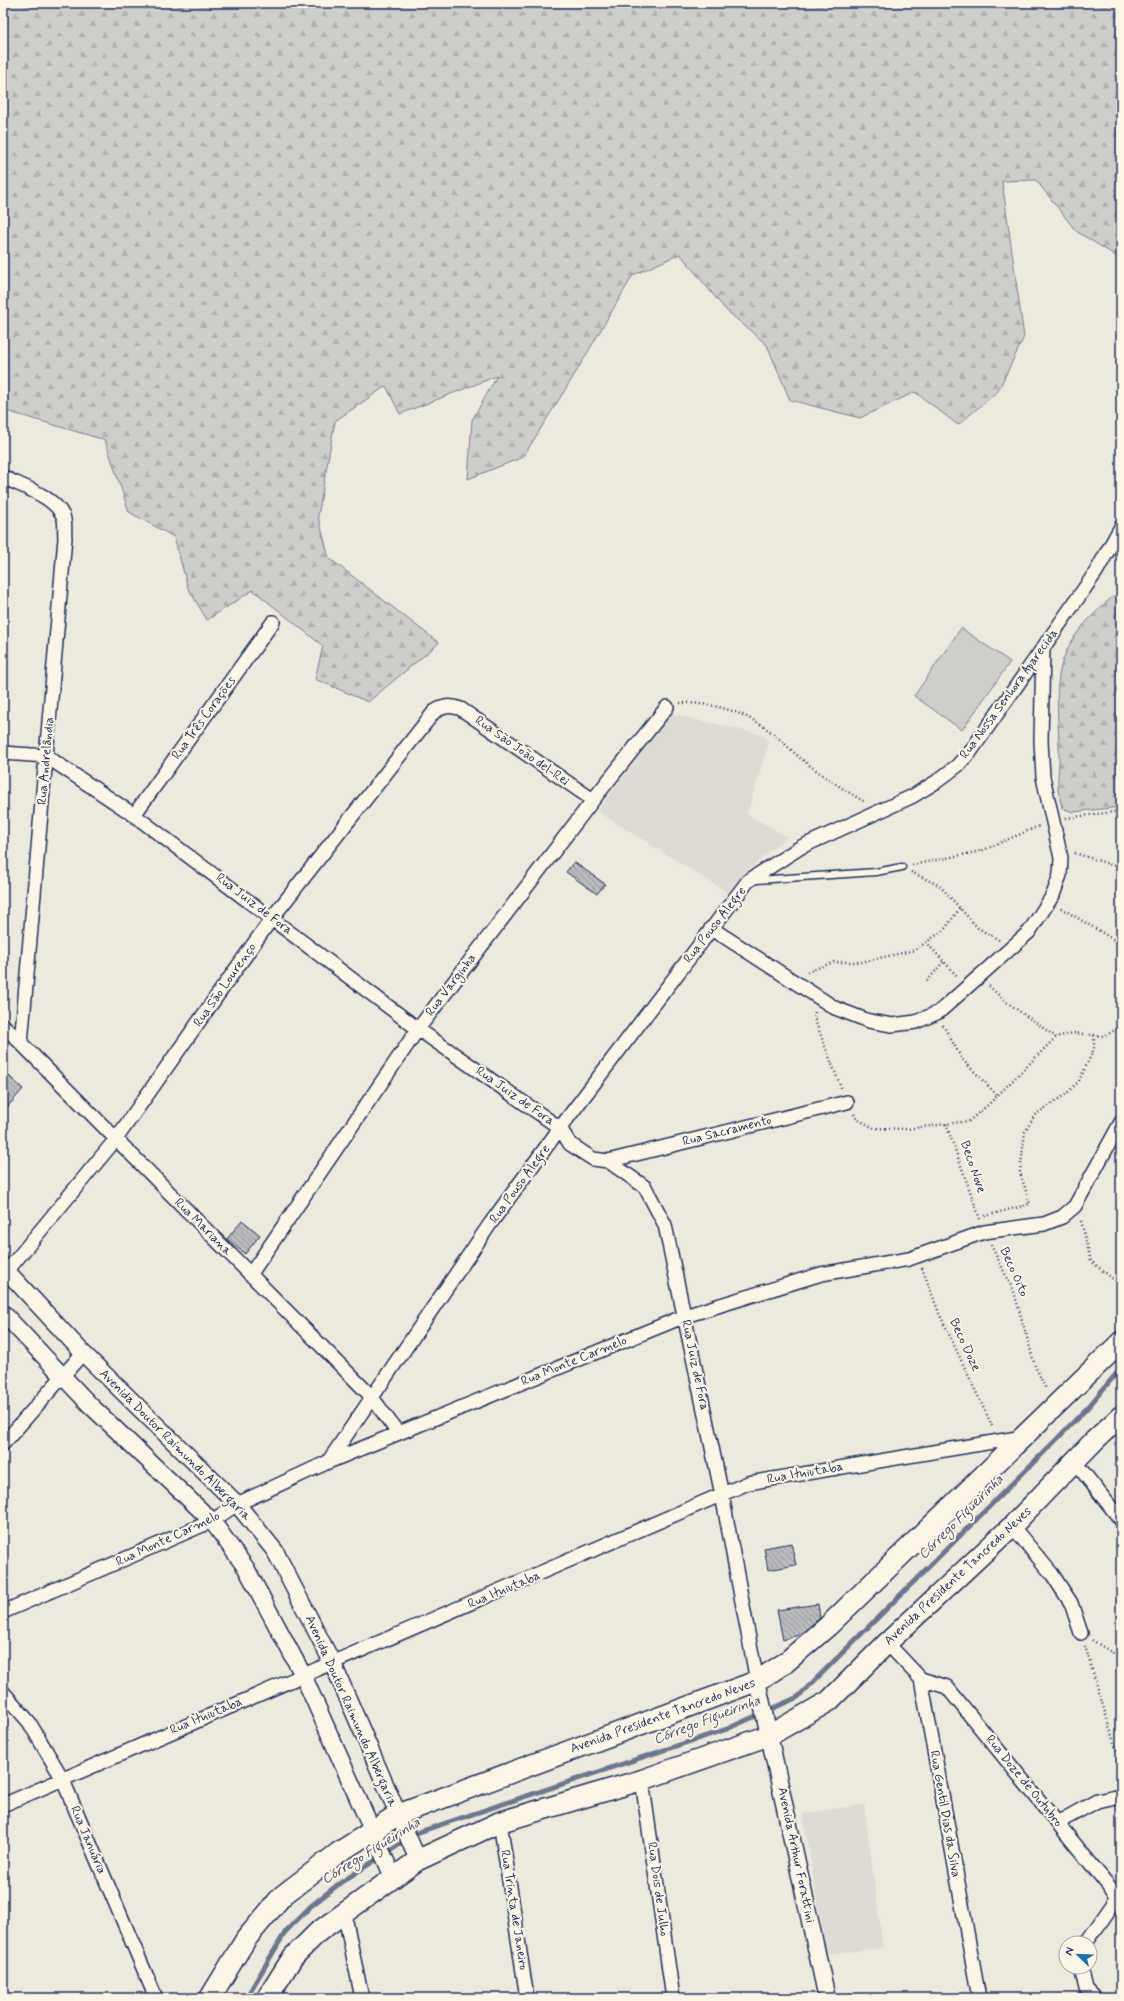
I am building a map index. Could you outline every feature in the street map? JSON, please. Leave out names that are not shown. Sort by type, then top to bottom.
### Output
[{"type":"main road","name":"Avenida Presidente Tancredo Neves","points":[[210,1998],[246,1939],[282,1896],[338,1853],[397,1815],[757,1681],[785,1663],[828,1626],[1121,1342]]},
{"type":"main road","name":"Avenida Presidente Tancredo Neves","points":[[267,1998],[294,1957],[318,1932],[418,1860],[500,1822],[642,1780],[770,1735],[829,1701],[887,1643],[1012,1526],[1121,1416]]},
{"type":"street","name":"Rua Andrelândia","points":[[3,476],[36,492],[56,506],[64,517],[65,538],[21,1042]]},
{"type":"street","name":"Rua Nossa Senhora Aparecida","points":[[794,852],[913,796],[936,782],[957,766],[971,751],[1096,572],[1121,527]]},
{"type":"street","name":"Rua Três Corações","points":[[134,815],[273,622]]},
{"type":"street","points":[[711,928],[835,1008],[869,1020],[892,1025],[916,1022],[936,1013],[1029,932],[1048,901],[1060,875],[1061,858],[1043,777],[1041,741],[1043,649]]},
{"type":"street","name":"Rua São João del-Rei","points":[[449,706],[461,709],[593,800]]},
{"type":"street","name":"Rua São Lourenço","points":[[5,1269],[116,1139],[272,918],[434,712],[441,707],[449,706]]},
{"type":"street","name":"Rua Varginha","points":[[250,1275],[418,1028],[593,800],[667,707]]},
{"type":"street","name":"Rua Juiz de Fora","points":[[3,753],[46,756],[134,815],[418,1028],[560,1128],[570,1144],[593,1160],[608,1161],[645,1187],[665,1225],[722,1495],[757,1681]]},
{"type":"street","name":"Rua Pouso Alegre","points":[[328,1462],[371,1396],[485,1231],[560,1128],[711,928],[748,881],[794,852]]},
{"type":"street","name":"Rua Mariana","points":[[3,1025],[371,1396],[398,1433]]},
{"type":"street","name":"Rua Sacramento","points":[[608,1161],[847,1102]]},
{"type":"street","name":"Rua Monte Carmelo","points":[[3,1612],[212,1521],[237,1504],[328,1462],[685,1316],[821,1274],[917,1256],[984,1232],[1044,1224],[1062,1217],[1075,1206],[1121,1122]]},
{"type":"street","name":"Avenida Doutor Raimundo Albergaria","points":[[5,1269],[83,1353],[237,1504],[275,1551],[333,1664],[397,1815],[418,1860]]},
{"type":"street","name":"Avenida Doutor Raimundo Albergaria","points":[[3,1314],[64,1377],[212,1521],[246,1568],[303,1675],[393,1877]]},
{"type":"street","points":[[3,1444],[64,1377],[83,1353]]},
{"type":"street","name":"Rua Ituiutaba","points":[[3,1805],[62,1778],[303,1675],[333,1664],[748,1483],[1023,1437]]},
{"type":"street","points":[[1075,1462],[1121,1520]]},
{"type":"street","points":[[1012,1526],[1052,1574],[1071,1603],[1082,1633]]},
{"type":"street","points":[[887,1643],[921,1679]]},
{"type":"street","name":"Rua Doze de Outubro","points":[[921,1679],[947,1687],[1119,1899],[1092,1935]]},
{"type":"street","name":"Rua Gentil Dias da Silva","points":[[921,1679],[979,1998]]},
{"type":"street","name":"Avenida Arthur Forattini","points":[[757,1681],[827,1998]]},
{"type":"street","name":"Rua Januária","points":[[3,1692],[29,1722],[62,1778],[156,1998]]},
{"type":"street","name":"Rua Dois de Julho","points":[[642,1780],[674,1998]]},
{"type":"street","points":[[1057,1823],[1097,1801],[1121,1796]]},
{"type":"street","name":"Rua Trinta de Janeiro","points":[[500,1822],[527,1998]]},
{"type":"street","points":[[344,1912],[362,1998]]},
{"type":"street","points":[[1082,1975],[1086,1989],[1095,1998]]},
{"type":"lane","points":[[748,881],[876,872],[902,867]]},
{"type":"path","points":[[667,707],[675,703],[703,703],[730,710],[753,721],[766,728],[804,761],[879,812]]},
{"type":"path","points":[[902,867],[981,851],[1053,820],[1121,812]]},
{"type":"path","points":[[1059,848],[1121,868]]},
{"type":"path","points":[[902,867],[940,886],[978,928],[1010,948]]},
{"type":"path","points":[[1048,901],[1121,944]]},
{"type":"path","points":[[790,979],[834,962],[862,962],[915,950],[944,930],[960,908]]},
{"type":"path","points":[[926,942],[960,979]]},
{"type":"path","points":[[927,982],[944,961]]},
{"type":"path","points":[[978,976],[1005,1000],[1056,1037]]},
{"type":"path","points":[[818,997],[814,1018],[847,1102],[857,1119],[874,1128],[906,1129],[969,1121],[998,1096],[1056,1037],[1073,1033],[1104,1036],[1121,1027]]},
{"type":"path","points":[[936,1013],[962,1059],[998,1096]]},
{"type":"path","points":[[979,1217],[1030,1204],[1020,1172],[1025,1132],[1035,1114],[1066,1094],[1079,1081],[1094,1049],[1094,1035]]},
{"type":"path","name":"Beco Nove","points":[[946,1124],[979,1217]]},
{"type":"path","points":[[1078,1200],[1082,1231],[1091,1261],[1113,1279],[1121,1283]]},
{"type":"path","name":"Beco Oito","points":[[979,1217],[984,1232],[1014,1292],[1035,1366],[1047,1390],[1060,1401]]},
{"type":"path","name":"Beco Doze","points":[[917,1256],[940,1313],[999,1441]]},
{"type":"path","points":[[1082,1633],[1116,1749],[1121,1757]]},
{"type":"path","points":[[1102,1646],[1121,1658]]},
{"type":"shaded area","points":[[671,714],[764,735],[769,742],[747,814],[788,837],[774,847],[741,877],[728,893],[597,811]]},
{"type":"shaded area","points":[[864,1804],[883,1948],[826,1954],[803,1814]]},
{"type":"green space","points":[[3,3],[1121,3],[1121,259],[1076,231],[1036,180],[1002,181],[1024,337],[998,391],[958,425],[915,392],[860,418],[790,400],[767,345],[725,309],[680,254],[633,275],[578,369],[523,457],[468,479],[472,420],[497,376],[400,414],[386,386],[335,421],[318,516],[329,558],[439,643],[368,702],[315,679],[323,646],[253,590],[207,620],[188,588],[174,537],[129,512],[105,440],[3,410]]},
{"type":"green space","points":[[1121,593],[1121,807],[1073,812],[1062,808],[1058,790],[1059,755],[1057,695],[1062,663],[1068,648],[1078,632],[1105,603]]},
{"type":"green space","points":[[961,628],[1010,662],[962,730],[914,696]]},
{"type":"building","points":[[574,862],[605,884],[597,894],[566,872]]},
{"type":"building","points":[[9,1076],[23,1089],[3,1112],[3,1083]]},
{"type":"building","points":[[242,1220],[260,1235],[245,1254],[227,1239]]},
{"type":"building","points":[[791,1543],[796,1565],[768,1570],[764,1548]]},
{"type":"building","points":[[818,1604],[820,1618],[803,1632],[783,1640],[777,1610]]},
{"type":"waterway","name":"Córrego Figueirinha","points":[[246,1998],[286,1931],[311,1906],[340,1883],[419,1832],[727,1729],[798,1697],[1054,1442],[1089,1406],[1121,1368]]}]
